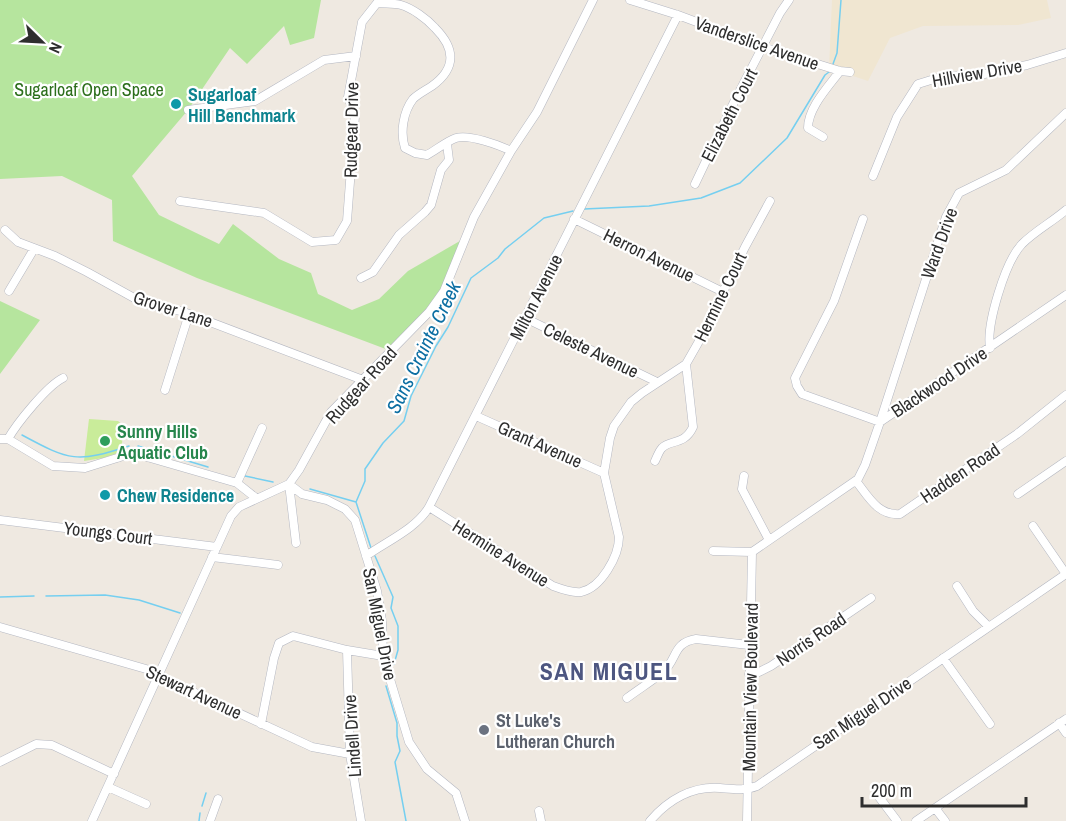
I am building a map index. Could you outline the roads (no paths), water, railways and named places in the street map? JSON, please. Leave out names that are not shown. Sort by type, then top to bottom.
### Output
[{"type":"street","name":"Rudgear Road","points":[[289,484],[331,412],[429,312],[444,291],[474,217],[511,151],[540,107],[593,0]]},
{"type":"street","name":"Vanderslice Avenue","points":[[630,0],[840,72],[850,72]]},
{"type":"street","name":"Elizabeth Court","points":[[695,184],[735,100],[789,0]]},
{"type":"street","name":"Rudgear Drive","points":[[180,201],[264,213],[312,242],[336,240],[347,221],[355,116],[348,98],[362,22],[377,3],[401,5],[429,21],[447,39],[451,49],[451,57],[444,75],[414,98],[408,108],[402,139],[405,148],[427,155],[456,138],[471,138],[511,151]]},
{"type":"street","name":"Milton Avenue","points":[[366,556],[425,515],[678,15]]},
{"type":"street","name":"Hillview Drive","points":[[873,176],[897,117],[918,84],[944,76],[975,76],[1066,53]]},
{"type":"street","points":[[188,110],[255,101],[324,60],[356,56]]},
{"type":"street","points":[[823,137],[808,128],[807,121],[840,72]]},
{"type":"street","name":"Ward Drive","points":[[880,422],[946,216],[955,201],[960,194],[1006,170],[1066,113]]},
{"type":"street","points":[[361,278],[373,272],[399,235],[431,205],[441,170],[449,160],[447,144]]},
{"type":"street","name":"Hermine Court","points":[[657,382],[686,364],[771,201]]},
{"type":"street","points":[[990,348],[988,336],[1011,260],[1029,238],[1066,210]]},
{"type":"street","name":"Herron Avenue","points":[[574,219],[723,292]]},
{"type":"street","points":[[863,219],[834,301],[795,378],[802,394],[880,422]]},
{"type":"street","name":"Grover Lane","points":[[5,230],[14,240],[87,272],[145,304],[189,314],[238,331],[363,380]]},
{"type":"street","points":[[9,291],[34,249]]},
{"type":"street","name":"Blackwood Drive","points":[[856,481],[862,472],[880,422],[1066,295]]},
{"type":"street","points":[[165,390],[189,314]]},
{"type":"street","name":"Celeste Avenue","points":[[525,318],[657,382]]},
{"type":"street","points":[[655,461],[662,447],[682,439],[690,433],[693,427],[686,364]]},
{"type":"street","points":[[63,378],[54,383],[4,439],[53,466],[85,468],[133,453],[237,483],[256,498]]},
{"type":"street","name":"Hermine Avenue","points":[[429,507],[546,582],[561,589],[581,592],[586,590],[606,572],[619,544],[604,472],[614,426],[631,402],[657,382]]},
{"type":"street","name":"Hadden Road","points":[[856,481],[877,508],[889,513],[900,514],[1017,434],[1066,395]]},
{"type":"street","name":"Grant Avenue","points":[[476,416],[604,472]]},
{"type":"street","points":[[237,483],[262,428]]},
{"type":"street","points":[[1018,494],[1066,461]]},
{"type":"street","points":[[744,476],[742,489],[770,540]]},
{"type":"street","points":[[712,551],[752,552],[856,481]]},
{"type":"street","points":[[92,821],[231,516],[239,507],[289,484],[296,543]]},
{"type":"street","name":"San Miguel Drive","points":[[289,484],[302,494],[345,509],[355,520],[380,607],[383,656],[409,742],[427,769],[456,793],[465,821]]},
{"type":"street","name":"Youngs Court","points":[[0,520],[217,547]]},
{"type":"street","points":[[1033,525],[1066,574]]},
{"type":"street","name":"Mountain View Boulevard","points":[[747,821],[752,552]]},
{"type":"street","points":[[212,557],[278,565]]},
{"type":"street","name":"San Miguel Drive","points":[[749,790],[1066,574]]},
{"type":"street","points":[[957,586],[973,612],[989,627]]},
{"type":"street","name":"Norris Road","points":[[749,674],[771,666],[871,598]]},
{"type":"street","name":"Stewart Avenue","points":[[0,627],[153,671],[312,747],[350,754]]},
{"type":"street","points":[[261,724],[274,658],[279,644],[293,636],[347,650],[383,656]]},
{"type":"street","points":[[627,698],[662,673],[679,646],[688,640],[749,645]]},
{"type":"street","name":"Lindell Drive","points":[[347,650],[350,754],[362,821]]},
{"type":"street","points":[[944,658],[990,724]]},
{"type":"street","points":[[916,821],[1063,721],[1066,733]]},
{"type":"street","points":[[0,762],[36,744],[52,745],[114,774]]},
{"type":"street","points":[[108,787],[146,804]]},
{"type":"street","points":[[650,821],[672,800],[692,791],[711,787],[749,790]]},
{"type":"street","points":[[876,793],[897,821]]},
{"type":"street","points":[[210,821],[218,799]]},
{"type":"street","points":[[935,808],[945,821]]},
{"type":"street","points":[[540,811],[541,821]]},
{"type":"waterway","name":"Sans Crainte Creek","points":[[833,64],[837,53],[841,0]]},
{"type":"waterway","name":"Sans Crainte Creek","points":[[584,209],[649,206],[701,198],[740,183],[787,138],[829,72]]},
{"type":"waterway","name":"Sans Crainte Creek","points":[[371,548],[356,502],[365,481],[365,469],[383,443],[404,421],[411,396],[471,278],[544,218],[573,211]]},
{"type":"waterway","name":"Sans Crainte Creek","points":[[22,435],[52,450],[74,457],[97,455],[129,446]]},
{"type":"waterway","name":"Sans Crainte Creek","points":[[138,446],[208,467]]},
{"type":"waterway","name":"Sans Crainte Creek","points":[[245,476],[273,482]]},
{"type":"waterway","name":"Sans Crainte Creek","points":[[310,489],[356,502]]},
{"type":"waterway","name":"Sans Crainte Creek","points":[[375,556],[393,597],[391,608],[398,626],[398,650],[394,664]]},
{"type":"waterway","points":[[46,596],[105,595],[139,600],[180,613]]},
{"type":"waterway","points":[[0,597],[34,596]]},
{"type":"waterway","name":"Sans Crainte Creek","points":[[386,686],[397,723],[400,751],[395,762],[406,821]]},
{"type":"waterway","name":"Sans Crainte Creek","points":[[202,806],[206,793]]},
{"type":"waterway","name":"Sans Crainte Creek","points":[[199,821],[200,813]]},
{"type":"place","name":"Sugarloaf Hill Benchmark","points":[[176,104]]},
{"type":"place","name":"Sunny Hills Aquatic Club","points":[[105,441]]},
{"type":"place","name":"Chew Residence","points":[[105,495]]},
{"type":"place","name":"St Luke's Lutheran Church","points":[[484,730]]},
{"type":"district","name":"SAN MIGUEL","points":[[609,671]]},
{"type":"park label","name":"Sugarloaf Open Space","points":[[89,89]]}]
